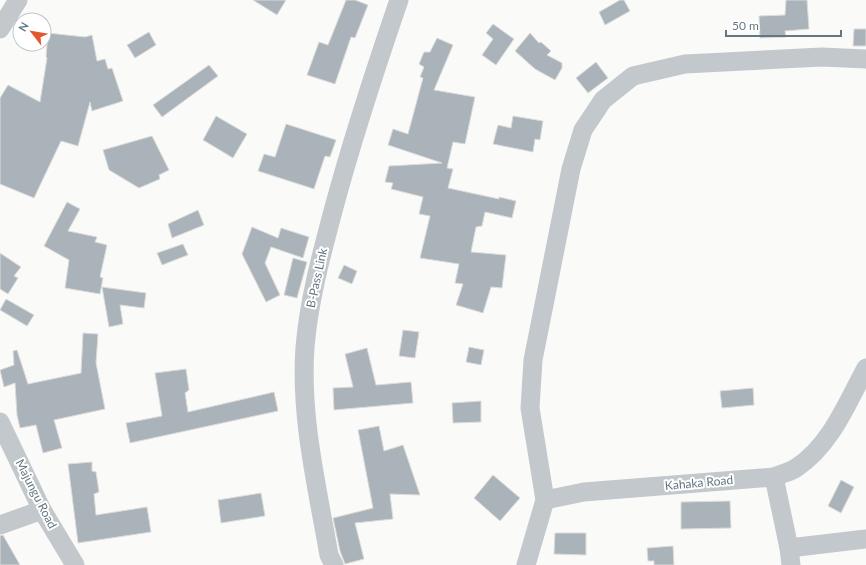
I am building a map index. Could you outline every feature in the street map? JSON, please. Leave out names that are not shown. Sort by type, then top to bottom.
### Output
[{"type":"street","points":[[0,29],[18,0]]},
{"type":"street","name":"B-Pass Link","points":[[334,565],[329,555],[307,426],[305,348],[314,282],[330,222],[364,99],[399,0]]},
{"type":"street","points":[[526,565],[544,500],[530,408],[533,360],[571,169],[583,130],[603,100],[633,76],[685,64],[822,57],[866,59]]},
{"type":"street","name":"Kahaka Road","points":[[544,500],[584,492],[774,477],[795,469],[812,456],[826,442],[866,368]]},
{"type":"street","name":"Majungu Road","points":[[0,422],[42,510],[75,565]]},
{"type":"street","points":[[774,477],[790,557],[866,539]]},
{"type":"street","points":[[0,525],[42,510]]},
{"type":"building","points":[[253,0],[286,0],[277,15]]},
{"type":"building","points":[[346,0],[355,0],[368,5],[355,38],[351,37],[335,84],[307,75],[319,42],[328,45]]},
{"type":"building","points":[[620,0],[624,0],[630,11],[605,25],[599,12]]},
{"type":"building","points":[[786,0],[807,0],[809,29],[785,31],[786,37],[760,38],[759,16],[785,15]]},
{"type":"building","points":[[493,24],[514,39],[496,65],[482,55],[493,39],[486,33]]},
{"type":"building","points":[[854,29],[866,29],[866,46],[853,46]]},
{"type":"building","points":[[149,32],[156,45],[135,58],[127,45]]},
{"type":"building","points":[[52,33],[85,37],[92,35],[97,61],[105,59],[108,69],[112,68],[123,101],[92,111],[90,102],[78,146],[61,141],[34,198],[0,184],[0,98],[8,85],[40,102],[46,52],[52,52]]},
{"type":"building","points":[[530,33],[539,43],[541,42],[551,51],[547,55],[562,63],[562,68],[555,80],[535,69],[515,51]]},
{"type":"building","points":[[437,38],[453,45],[434,90],[475,97],[465,144],[453,142],[447,168],[453,169],[448,188],[499,199],[499,197],[516,201],[512,218],[485,212],[482,226],[476,227],[471,252],[506,255],[502,288],[491,287],[483,313],[456,305],[463,284],[455,283],[459,264],[420,258],[430,216],[419,214],[423,197],[391,189],[393,183],[385,182],[389,166],[442,163],[388,145],[393,129],[408,134],[423,78],[420,77],[424,67],[419,64],[424,52],[430,52]]},
{"type":"building","points":[[596,62],[608,78],[588,93],[576,78]]},
{"type":"building","points":[[209,65],[218,76],[162,117],[153,105]]},
{"type":"building","points":[[216,116],[247,134],[233,158],[203,140]]},
{"type":"building","points":[[513,116],[543,121],[540,140],[535,139],[533,152],[493,144],[498,125],[511,128]]},
{"type":"building","points":[[286,124],[336,140],[330,157],[325,156],[314,189],[258,171],[264,154],[275,157]]},
{"type":"building","points":[[152,136],[169,170],[159,175],[160,179],[139,188],[109,170],[103,150]]},
{"type":"building","points":[[67,202],[80,209],[68,231],[97,237],[95,242],[107,245],[100,277],[103,278],[100,294],[65,288],[69,260],[44,246]]},
{"type":"building","points":[[198,210],[204,225],[172,238],[168,224]]},
{"type":"building","points":[[252,227],[278,238],[281,228],[309,237],[303,258],[271,247],[265,263],[280,295],[266,302],[242,254]]},
{"type":"building","points":[[183,244],[188,255],[162,265],[157,253]]},
{"type":"building","points":[[0,253],[21,267],[14,276],[18,278],[8,294],[0,289]]},
{"type":"building","points":[[293,258],[307,262],[297,298],[284,295]]},
{"type":"building","points":[[344,265],[357,271],[352,284],[338,278]]},
{"type":"building","points":[[102,287],[146,293],[144,308],[120,305],[123,324],[109,327]]},
{"type":"building","points":[[6,299],[34,315],[27,326],[0,310]]},
{"type":"building","points":[[403,330],[419,332],[415,358],[399,356]]},
{"type":"building","points":[[83,333],[98,334],[96,363],[105,409],[54,420],[62,448],[43,453],[36,425],[20,428],[17,415],[15,383],[4,387],[0,370],[14,365],[13,351],[17,350],[28,384],[81,373]]},
{"type":"building","points":[[469,347],[484,350],[481,365],[466,362]]},
{"type":"building","points":[[367,348],[376,385],[411,382],[413,403],[334,410],[333,388],[353,387],[345,354]]},
{"type":"building","points":[[186,369],[189,390],[185,393],[188,412],[274,392],[278,411],[130,443],[126,423],[162,416],[155,373]]},
{"type":"building","points":[[753,388],[754,405],[722,408],[720,391]]},
{"type":"building","points":[[481,401],[481,422],[453,423],[452,403]]},
{"type":"building","points":[[379,426],[384,451],[403,445],[420,495],[390,494],[393,519],[355,523],[364,559],[345,564],[340,551],[333,518],[373,508],[358,430]]},
{"type":"building","points":[[92,462],[92,471],[96,472],[99,492],[94,494],[96,515],[147,507],[151,532],[78,543],[68,464]]},
{"type":"building","points":[[493,475],[520,498],[500,521],[474,498]]},
{"type":"building","points":[[841,480],[854,487],[841,513],[828,506]]},
{"type":"building","points":[[261,493],[265,516],[221,523],[218,500]]},
{"type":"building","points":[[730,501],[731,528],[681,529],[681,502]]},
{"type":"building","points":[[555,533],[586,533],[586,555],[554,554]]},
{"type":"building","points":[[3,535],[20,565],[0,565],[0,536]]},
{"type":"building","points":[[673,546],[674,565],[654,565],[654,561],[648,561],[647,548]]}]
